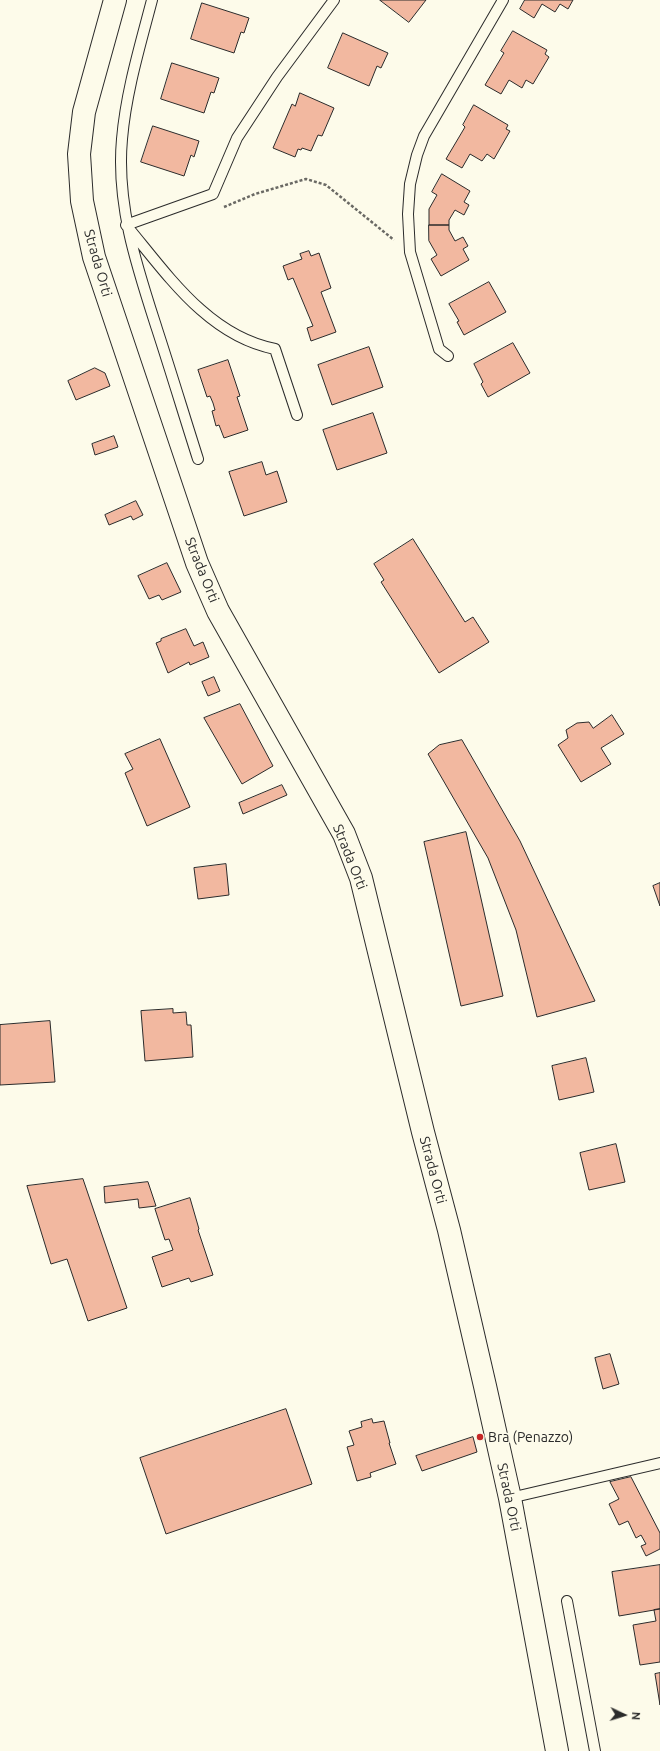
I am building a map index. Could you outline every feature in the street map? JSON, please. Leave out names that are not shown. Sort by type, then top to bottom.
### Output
[{"type":"main road","name":"Strada Orti","points":[[115,0],[84,112],[79,154],[82,200],[94,257],[197,563],[218,611],[344,834],[361,878],[423,1132],[449,1230],[510,1498],[558,1751]]},
{"type":"lane","points":[[152,0],[131,80],[122,140],[121,180],[126,225],[145,293],[198,459]]},
{"type":"lane","points":[[126,225],[213,194],[237,138],[277,77],[334,0]]},
{"type":"lane","points":[[448,356],[439,349],[410,252],[408,214],[409,192],[417,155],[424,136],[503,0]]},
{"type":"lane","points":[[126,225],[185,295],[210,317],[234,335],[258,346],[275,349],[297,415]]},
{"type":"lane","points":[[510,1498],[660,1463]]},
{"type":"lane","points":[[567,1601],[595,1751]]},
{"type":"path","points":[[222,208],[255,194],[306,179],[326,186],[410,252]]},
{"type":"building","points":[[380,0],[426,0],[409,22]]},
{"type":"building","points":[[525,0],[573,0],[568,9],[560,4],[555,12],[542,4],[534,18],[520,9]]},
{"type":"building","points":[[202,3],[249,18],[244,33],[241,32],[234,53],[191,39]]},
{"type":"building","points":[[513,31],[547,50],[545,54],[549,57],[533,84],[526,80],[522,88],[509,80],[501,94],[485,85],[504,53],[501,51]]},
{"type":"building","points":[[343,33],[388,53],[381,68],[377,66],[369,86],[328,68]]},
{"type":"building","points":[[172,63],[219,78],[214,93],[211,92],[204,113],[161,99]]},
{"type":"building","points":[[300,93],[334,108],[322,136],[318,135],[311,151],[302,148],[301,150],[298,149],[295,157],[273,148],[292,104],[295,106]]},
{"type":"building","points":[[474,105],[508,125],[506,129],[510,131],[494,159],[487,154],[482,161],[470,154],[462,168],[446,159],[465,127],[463,125]]},
{"type":"building","points":[[153,126],[199,141],[194,157],[191,155],[184,176],[141,162]]},
{"type":"building","points":[[442,174],[470,191],[464,202],[469,205],[464,215],[455,210],[449,220],[449,225],[429,225],[429,209],[437,195],[432,192]]},
{"type":"building","points":[[429,225],[449,225],[449,230],[455,241],[463,237],[468,246],[463,249],[469,260],[441,276],[431,259],[437,255],[429,241]]},
{"type":"building","points":[[309,251],[311,256],[319,253],[331,288],[321,292],[336,332],[311,341],[307,328],[313,326],[293,278],[288,280],[283,266],[302,259],[300,254]]},
{"type":"building","points":[[489,282],[506,312],[464,335],[457,322],[459,321],[449,304]]},
{"type":"building","points":[[513,343],[530,373],[488,397],[481,384],[483,382],[474,364]]},
{"type":"building","points":[[369,347],[383,387],[332,405],[318,365]]},
{"type":"building","points":[[228,360],[240,396],[237,397],[248,430],[224,438],[219,425],[216,426],[212,411],[215,410],[213,403],[210,396],[207,397],[198,370]]},
{"type":"building","points":[[95,368],[105,373],[110,386],[76,400],[68,381]]},
{"type":"building","points":[[373,413],[387,453],[337,470],[323,430]]},
{"type":"building","points":[[114,436],[118,447],[95,455],[92,444]]},
{"type":"building","points":[[262,462],[266,475],[277,471],[287,502],[244,516],[229,472]]},
{"type":"building","points":[[136,501],[143,515],[133,520],[131,516],[109,525],[105,515]]},
{"type":"building","points":[[413,539],[465,622],[473,617],[489,642],[439,673],[381,582],[384,580],[374,564]]},
{"type":"building","points":[[167,563],[181,592],[162,600],[159,595],[149,599],[138,576]]},
{"type":"building","points":[[186,629],[194,646],[203,642],[209,657],[190,665],[189,662],[168,673],[156,643],[161,641],[161,639]]},
{"type":"building","points":[[214,677],[220,691],[208,696],[202,682]]},
{"type":"building","points":[[240,704],[273,766],[242,784],[204,718]]},
{"type":"building","points":[[612,715],[624,734],[601,748],[611,764],[581,782],[558,745],[568,738],[566,730],[577,723],[589,722],[593,728]]},
{"type":"building","points":[[160,739],[190,807],[147,826],[125,773],[133,769],[125,754]]},
{"type":"building","points":[[462,740],[520,841],[595,1001],[537,1017],[516,930],[488,858],[428,754],[439,745]]},
{"type":"building","points":[[282,785],[287,795],[243,814],[239,803]]},
{"type":"building","points":[[466,832],[503,996],[461,1006],[424,842]]},
{"type":"building","points":[[226,864],[229,895],[198,899],[194,868]]},
{"type":"building","points":[[660,883],[660,906],[653,886]]},
{"type":"building","points":[[173,1009],[173,1013],[186,1012],[187,1025],[191,1025],[193,1057],[145,1061],[141,1011]]},
{"type":"building","points":[[50,1021],[55,1082],[0,1085],[0,1025]]},
{"type":"building","points":[[586,1058],[594,1092],[559,1100],[552,1066]]},
{"type":"building","points":[[616,1144],[625,1182],[589,1190],[580,1153]]},
{"type":"building","points":[[83,1179],[127,1308],[88,1321],[67,1259],[51,1264],[27,1186]]},
{"type":"building","points":[[148,1182],[156,1206],[139,1208],[138,1199],[105,1203],[104,1187]]},
{"type":"building","points":[[190,1198],[199,1229],[198,1230],[213,1275],[191,1282],[189,1278],[162,1287],[152,1257],[173,1250],[169,1239],[165,1240],[155,1209]]},
{"type":"building","points":[[610,1354],[619,1384],[603,1389],[595,1358]]},
{"type":"building","points":[[286,1409],[312,1484],[166,1534],[140,1458]]},
{"type":"building","points":[[372,1419],[373,1423],[384,1421],[396,1464],[370,1473],[371,1477],[357,1481],[347,1447],[354,1445],[349,1431],[362,1427],[361,1422]]},
{"type":"building","points":[[473,1437],[477,1452],[422,1471],[416,1456]]},
{"type":"building","points":[[631,1477],[660,1533],[660,1549],[646,1556],[641,1546],[646,1544],[641,1535],[636,1538],[628,1521],[619,1525],[609,1504],[619,1499],[610,1482]]},
{"type":"building","points":[[660,1565],[660,1609],[619,1616],[612,1572]]},
{"type":"building","points":[[660,1609],[660,1662],[640,1665],[633,1625],[656,1621],[654,1610]]},
{"type":"building","points":[[660,1673],[660,1705],[655,1674]]},
{"type":"place","name":"Bra (Penazzo)","points":[[480,1437]]}]
